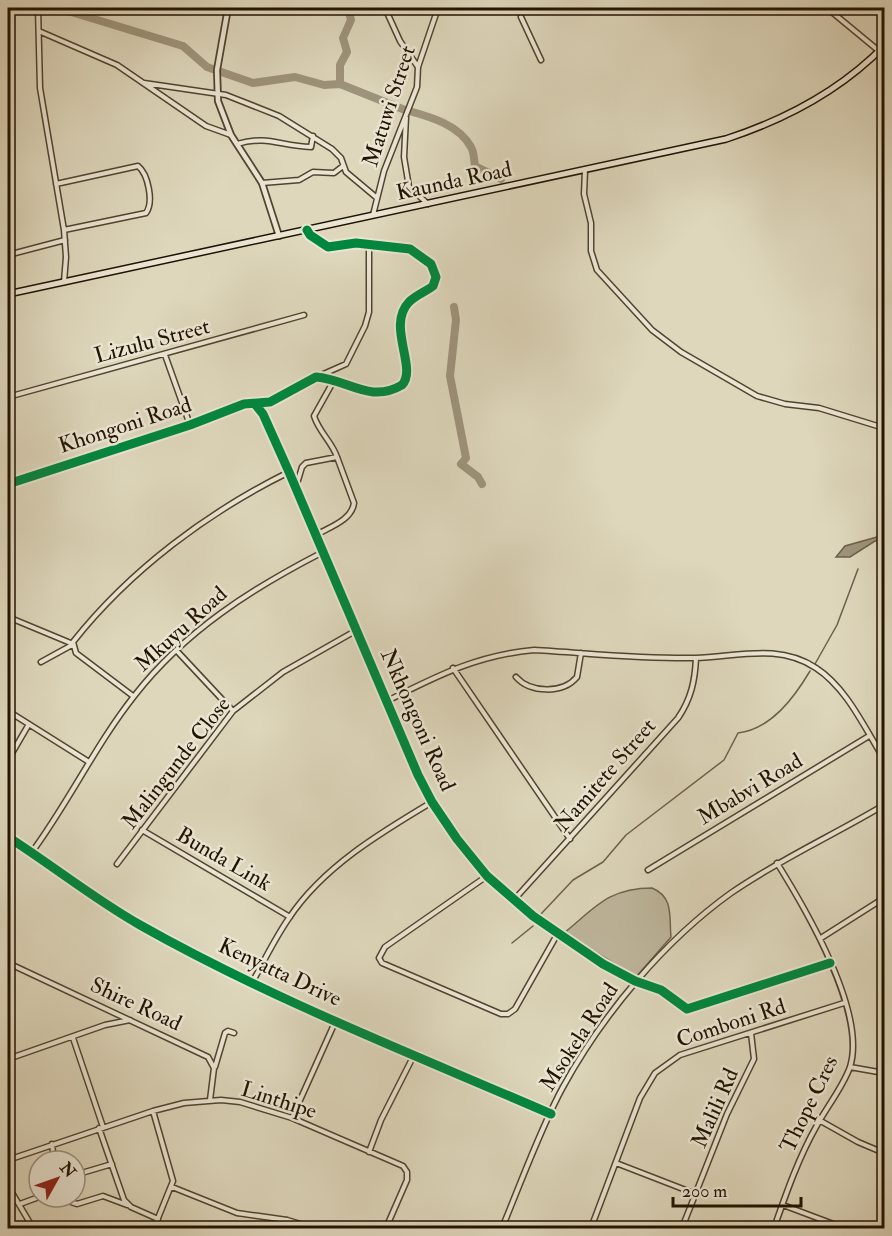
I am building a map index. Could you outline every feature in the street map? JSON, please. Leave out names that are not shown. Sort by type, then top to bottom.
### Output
[{"type":"main road","name":"Kaunda Road","points":[[8,294],[710,143],[759,127],[818,98],[885,46]]},
{"type":"street","points":[[38,8],[41,32],[40,88],[64,230],[64,282]]},
{"type":"street","points":[[228,8],[217,70],[216,93],[231,135],[262,183],[279,236]]},
{"type":"street","points":[[385,8],[400,41],[418,67]]},
{"type":"street","name":"Matuwi Street","points":[[373,215],[405,116],[417,87],[418,67],[438,8]]},
{"type":"street","points":[[827,8],[879,52]]},
{"type":"street","points":[[521,17],[541,60]]},
{"type":"street","points":[[41,32],[104,58],[207,126],[231,135]]},
{"type":"street","points":[[144,83],[226,94],[279,116],[313,136],[339,156],[343,166],[360,185],[377,198]]},
{"type":"street","points":[[405,116],[404,157],[409,187],[428,204]]},
{"type":"street","points":[[237,144],[260,138],[300,147],[311,147],[313,136]]},
{"type":"street","points":[[56,184],[138,166],[143,171],[150,203],[146,213],[64,230]]},
{"type":"street","points":[[262,183],[299,180],[318,171],[334,173],[343,166]]},
{"type":"street","points":[[585,170],[584,194],[591,223],[591,251],[597,270],[652,330],[681,352],[757,396],[786,404],[819,408],[885,428]]},
{"type":"street","points":[[307,230],[310,235],[326,246],[356,243],[410,249],[431,264],[436,282],[407,304],[402,313],[400,330],[406,375],[402,385],[384,392],[370,393],[316,378]]},
{"type":"street","points":[[8,255],[65,240]]},
{"type":"street","name":"Khongoni Road","points":[[8,484],[190,425],[244,404],[270,402],[346,364],[365,326],[369,312],[369,246]]},
{"type":"street","name":"Lizulu Street","points":[[8,397],[304,315]]},
{"type":"street","points":[[165,355],[190,425]]},
{"type":"street","points":[[315,535],[349,516],[354,503],[332,444],[317,427],[314,416],[333,382]]},
{"type":"street","name":"Nkhongoni Road","points":[[255,404],[263,414],[289,472],[432,802],[487,876],[513,901],[558,933],[635,981],[662,990],[687,1010],[830,963]]},
{"type":"street","points":[[296,488],[302,467],[337,457]]},
{"type":"street","points":[[41,662],[73,644],[115,598],[170,546],[231,505],[289,472]]},
{"type":"street","name":"Mkuyu Road","points":[[32,852],[133,696],[176,650],[253,589],[323,552]]},
{"type":"street","points":[[8,617],[73,644],[76,653],[133,696]]},
{"type":"street","name":"Malingunde Close","points":[[117,864],[233,711],[290,668],[357,630]]},
{"type":"street","points":[[176,650],[233,711]]},
{"type":"street","points":[[387,702],[453,668],[514,652],[696,658],[762,652],[779,654],[809,664],[840,690],[885,759]]},
{"type":"street","points":[[516,677],[526,686],[535,688],[566,686],[577,676],[581,653]]},
{"type":"street","name":"Namitete Street","points":[[513,901],[684,710],[695,678],[696,658]]},
{"type":"street","points":[[453,668],[570,839]]},
{"type":"street","points":[[8,711],[89,762]]},
{"type":"street","points":[[8,760],[29,724]]},
{"type":"street","name":"Mbabvi Road","points":[[648,870],[869,736]]},
{"type":"street","points":[[252,983],[290,917],[320,884],[360,847],[432,802]]},
{"type":"street","name":"Msokela Road","points":[[502,1228],[563,1086],[635,981],[698,919],[777,863],[885,805]]},
{"type":"street","name":"Bunda Link","points":[[142,830],[290,917]]},
{"type":"street","name":"Kenyatta Drive","points":[[8,837],[123,915],[252,983],[551,1114]]},
{"type":"street","name":"Thope Cres","points":[[774,1228],[803,1153],[850,1067],[851,1031],[844,1003],[820,938],[777,863]]},
{"type":"street","points":[[487,876],[386,947],[379,958],[393,967],[501,1014],[508,1014],[515,1009],[558,933]]},
{"type":"street","points":[[820,938],[885,898]]},
{"type":"street","name":"Shire Road","points":[[8,963],[208,1057],[214,1068]]},
{"type":"street","name":"Comboni Rd","points":[[591,1228],[640,1098],[660,1068],[687,1052],[844,1003]]},
{"type":"street","points":[[8,1059],[105,1025],[130,1020]]},
{"type":"street","points":[[292,1118],[336,1020]]},
{"type":"street","points":[[210,1100],[214,1068],[225,1034],[228,1031],[234,1033]]},
{"type":"street","name":"Malili Rd","points":[[682,1228],[727,1114],[754,1059],[751,1033]]},
{"type":"street","points":[[73,1038],[124,1200],[131,1207]]},
{"type":"street","points":[[369,1152],[381,1120],[414,1055]]},
{"type":"street","points":[[850,1067],[885,1073]]},
{"type":"street","name":"Linthipe","points":[[8,1160],[153,1110],[210,1100],[240,1102],[292,1118],[403,1166],[407,1172],[407,1180],[386,1228]]},
{"type":"street","points":[[153,1110],[171,1167],[172,1187],[154,1228]]},
{"type":"street","points":[[819,1120],[858,1142],[885,1153]]},
{"type":"street","points":[[52,1144],[53,1149]]},
{"type":"street","points":[[616,1163],[696,1194]]},
{"type":"street","points":[[87,1171],[112,1164]]},
{"type":"street","points":[[8,1186],[33,1228]]},
{"type":"street","points":[[172,1187],[237,1213],[287,1220],[314,1228]]},
{"type":"street","points":[[87,1201],[106,1196],[158,1219]]},
{"type":"street","points":[[20,1204],[27,1201]]},
{"type":"street","points":[[783,1205],[844,1228]]},
{"type":"street","points":[[283,1228],[287,1220]]},
{"type":"shaded area","points":[[884,535],[884,541],[875,541],[850,557],[836,557],[845,546]]},
{"type":"shaded area","points":[[652,888],[659,892],[667,902],[671,937],[636,977],[564,933],[603,901],[624,892]]},
{"type":"waterway","points":[[58,8],[183,46],[207,67],[253,83],[295,77],[324,85],[340,84],[405,110]]},
{"type":"waterway","points":[[340,84],[340,65],[347,52],[343,38],[351,20],[348,8]]},
{"type":"waterway","points":[[409,111],[435,119],[459,133],[472,149],[475,166],[501,179]]},
{"type":"waterway","points":[[454,307],[456,320],[450,376],[466,458],[461,464],[478,477],[482,484]]},
{"type":"waterway","points":[[815,664],[837,625],[858,569]]},
{"type":"waterway","points":[[541,914],[573,880],[603,862],[626,835],[724,760],[738,733],[761,725],[780,711],[797,692],[810,671]]},
{"type":"waterway","points":[[512,943],[533,926]]},
{"type":"cycle path","points":[[8,484],[190,425],[244,404],[270,402],[316,377],[379,392],[402,385],[406,378],[407,368],[400,323],[409,302],[433,286],[436,277],[431,264],[410,249],[356,243],[328,247],[310,235],[307,230]]},
{"type":"cycle path","points":[[255,404],[263,414],[289,472],[418,775],[432,802],[457,839],[487,876],[533,916],[603,964],[635,981],[661,990],[687,1009],[830,963]]},
{"type":"cycle path","points":[[8,837],[123,915],[190,952],[291,1002],[551,1114]]}]
